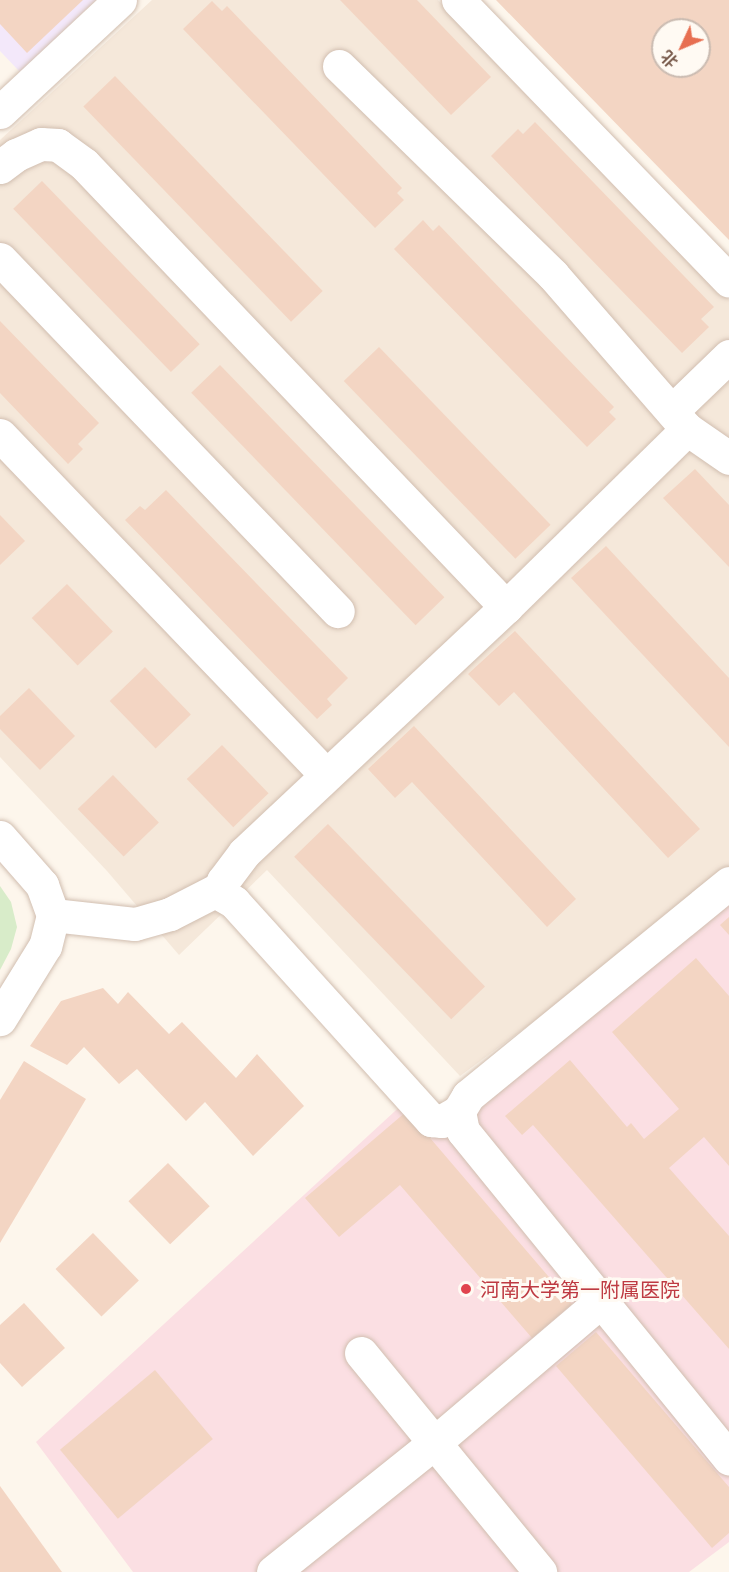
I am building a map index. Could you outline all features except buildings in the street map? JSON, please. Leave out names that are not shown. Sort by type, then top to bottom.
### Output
[{"type":"street","points":[[4,100],[120,0]]},
{"type":"street","points":[[458,0],[729,281]]},
{"type":"street","points":[[339,66],[553,275],[679,420],[729,458]]},
{"type":"street","points":[[0,167],[16,154],[41,144],[58,145],[84,164],[506,607]]},
{"type":"street","points":[[0,259],[338,611]]},
{"type":"street","points":[[219,893],[223,881],[244,853],[506,607],[679,420],[729,356]]},
{"type":"street","points":[[0,435],[326,775]]},
{"type":"street","points":[[0,837],[42,885],[53,915],[45,946],[0,1019]]},
{"type":"street","points":[[53,915],[135,924],[170,914],[215,891],[219,893],[234,902],[431,1120],[442,1120],[459,1111],[468,1096],[729,883]]},
{"type":"street","points":[[459,1111],[463,1131],[729,1458]]},
{"type":"street","points":[[273,1572],[433,1444],[600,1302]]},
{"type":"street","points":[[361,1353],[433,1444],[540,1572]]},
{"type":"shaded area","points":[[0,0],[96,0],[20,72],[0,51]]},
{"type":"shaded area","points":[[152,0],[438,0],[729,300],[729,867],[625,954],[460,1076],[267,870],[179,955],[107,871],[0,757],[0,140]]},
{"type":"shaded area","name":"河南大学第一附属医院","points":[[729,899],[729,1542],[689,1572],[133,1572],[36,1442],[407,1100],[437,1135]]},
{"type":"green space","points":[[0,886],[11,902],[17,927],[11,949],[0,970]]},
{"type":"place","name":"河南大学第一附属医院","points":[[466,1289]]}]
